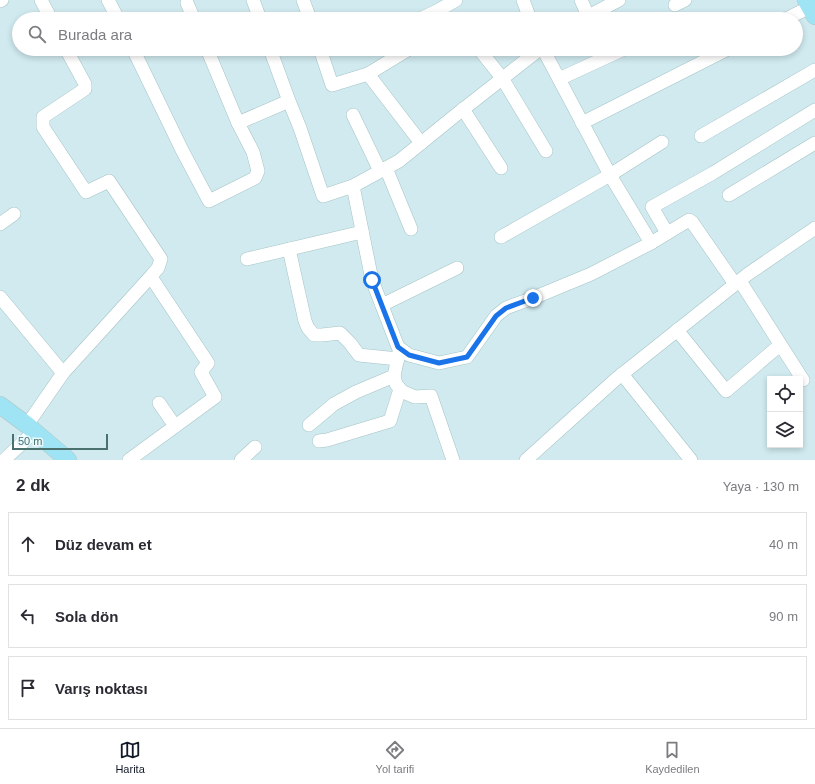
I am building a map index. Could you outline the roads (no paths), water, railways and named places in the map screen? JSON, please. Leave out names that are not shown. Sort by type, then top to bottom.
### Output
[{"type":"main road","points":[[0,404],[68,460]]},
{"type":"street","points":[[41,0],[47,12]]},
{"type":"street","points":[[108,0],[114,12]]},
{"type":"street","points":[[253,0],[257,12]]},
{"type":"street","points":[[303,0],[307,12]]},
{"type":"street","points":[[435,12],[456,0]]},
{"type":"street","points":[[522,0],[527,12]]},
{"type":"street","points":[[581,0],[584,12]]},
{"type":"street","points":[[596,12],[619,0]]},
{"type":"street","points":[[187,3],[191,12]]},
{"type":"street","points":[[4,460],[31,428],[63,373],[151,277],[158,268],[160,259],[108,181],[86,192],[43,127],[43,117],[85,90],[85,84],[70,56]]},
{"type":"street","points":[[136,56],[182,150],[209,201],[255,178],[258,171],[253,152],[238,122],[210,56]]},
{"type":"street","points":[[273,56],[300,128],[323,196],[353,186],[399,161],[531,56]]},
{"type":"street","points":[[322,56],[332,85],[368,74],[398,56]]},
{"type":"street","points":[[485,56],[502,78],[546,151]]},
{"type":"street","points":[[547,56],[610,175],[651,243]]},
{"type":"street","points":[[559,80],[609,56]]},
{"type":"street","points":[[582,123],[714,56]]},
{"type":"street","points":[[701,136],[815,70]]},
{"type":"street","points":[[368,74],[421,143]]},
{"type":"street","points":[[238,122],[289,101]]},
{"type":"street","points":[[463,109],[501,168]]},
{"type":"street","points":[[667,233],[652,207],[713,173],[815,110]]},
{"type":"street","points":[[353,115],[383,169],[411,229]]},
{"type":"street","points":[[501,237],[610,175],[662,142]]},
{"type":"street","points":[[729,195],[815,143]]},
{"type":"street","points":[[353,186],[372,280],[398,347],[394,376],[396,384],[405,393],[415,397],[431,396],[453,460]]},
{"type":"street","points":[[0,224],[14,214]]},
{"type":"street","points":[[289,249],[305,321],[308,328],[314,334],[322,335],[340,333],[359,355],[409,355],[439,363],[467,357],[496,316],[506,308],[590,274],[651,243],[689,220],[737,282],[800,376]]},
{"type":"street","points":[[526,460],[622,374],[737,282],[815,229]]},
{"type":"street","points":[[247,259],[362,232]]},
{"type":"street","points":[[382,305],[457,268]]},
{"type":"street","points":[[129,460],[215,397],[201,372],[208,363],[151,277]]},
{"type":"street","points":[[0,297],[63,373]]},
{"type":"street","points":[[677,330],[726,391],[780,345]]},
{"type":"street","points":[[622,374],[691,460]]},
{"type":"street","points":[[309,425],[334,404],[356,392],[394,376]]},
{"type":"street","points":[[319,441],[327,440],[390,421],[400,389]]},
{"type":"street","points":[[159,403],[175,426]]},
{"type":"street","points":[[241,460],[255,447]]}]
